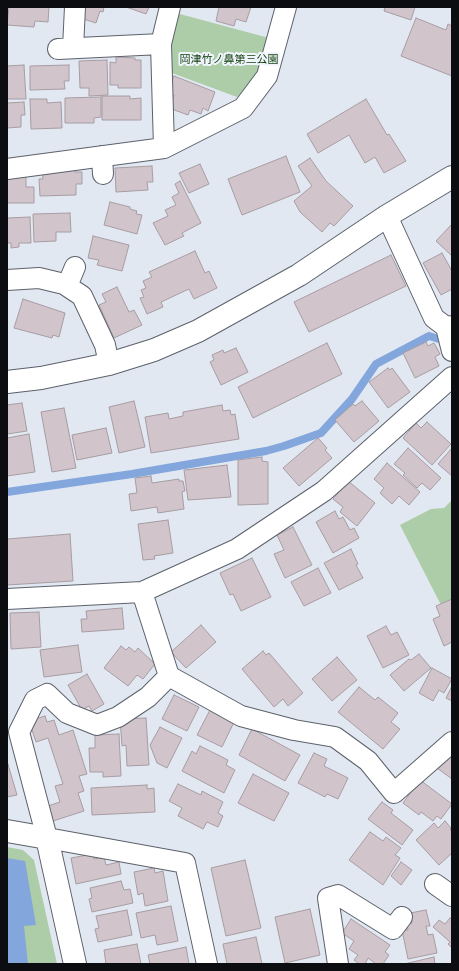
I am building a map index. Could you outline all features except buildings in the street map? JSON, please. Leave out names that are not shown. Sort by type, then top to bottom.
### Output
[{"type":"street","points":[[75,7],[66,48],[161,44]]},
{"type":"street","points":[[164,148],[161,44],[170,7]]},
{"type":"street","points":[[7,169],[102,165],[164,148],[242,108],[267,76],[286,7]]},
{"type":"street","points":[[7,382],[41,378],[109,364],[154,350],[198,331],[299,275],[387,216],[452,177]]},
{"type":"street","points":[[387,216],[434,318],[449,326],[452,351]]},
{"type":"street","points":[[67,286],[75,267]]},
{"type":"street","points":[[7,280],[39,278],[67,286],[82,296],[105,345],[109,364]]},
{"type":"street","points":[[7,599],[142,592],[237,549],[324,491],[452,377]]},
{"type":"street","points":[[142,592],[170,676],[241,716],[294,730],[335,737],[368,760],[394,793],[452,742]]},
{"type":"street","points":[[75,964],[47,838],[19,732],[36,700],[47,694],[67,714],[98,725],[118,717],[148,697],[170,676]]},
{"type":"street","points":[[7,831],[185,863],[207,964]]},
{"type":"street","points":[[435,884],[452,896]]},
{"type":"street","points":[[338,964],[328,898],[338,895],[393,929],[402,917]]},
{"type":"green space","name":"岡津竹ノ鼻第三公園","points":[[176,13],[269,38],[262,72],[237,97],[172,73],[169,45]]},
{"type":"green space","points":[[452,500],[452,603],[442,607],[400,525],[431,509],[444,508]]},
{"type":"green space","points":[[7,847],[23,850],[34,860],[57,964],[7,964]]},
{"type":"water","points":[[7,858],[25,861],[36,925],[24,926],[28,964],[7,964]]},
{"type":"waterway","points":[[7,492],[132,474],[266,451],[284,446],[321,433],[352,399],[376,364],[429,336],[449,340]]}]
